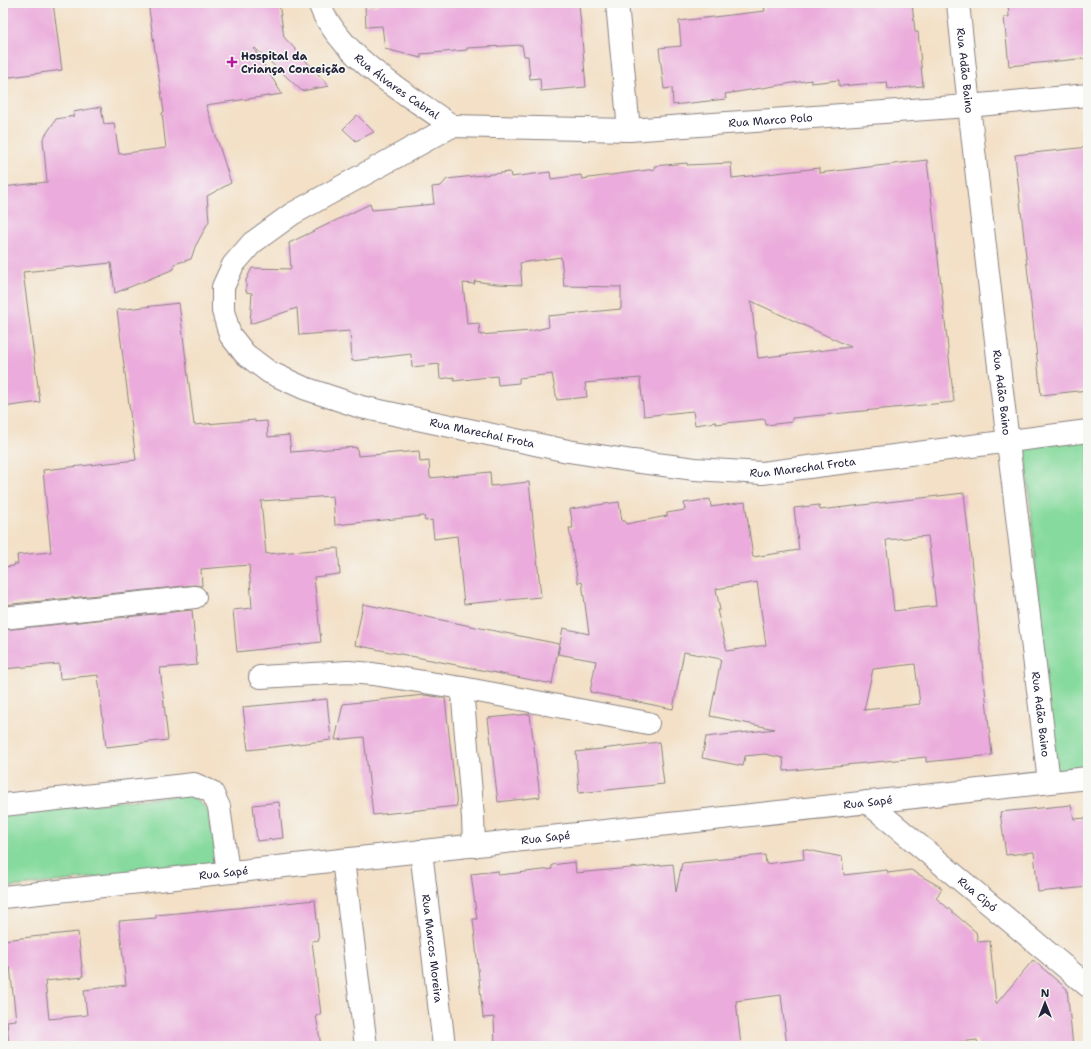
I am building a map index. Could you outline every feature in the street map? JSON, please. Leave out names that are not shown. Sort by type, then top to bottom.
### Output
[{"type":"street","name":"Rua Álvares Cabral","points":[[319,3],[326,19],[343,42],[370,69],[452,126]]},
{"type":"street","points":[[617,3],[629,130]]},
{"type":"street","name":"Rua Adão Baino","points":[[958,3],[968,106],[1049,782]]},
{"type":"street","name":"Rua Marco Polo","points":[[452,126],[629,130],[968,106],[1088,95]]},
{"type":"street","name":"Rua Marechal Frota","points":[[452,126],[292,214],[252,243],[233,265],[223,287],[223,312],[230,335],[245,354],[269,372],[297,385],[361,407],[568,451],[695,469],[762,473],[1088,431]]},
{"type":"street","points":[[3,618],[195,597]]},
{"type":"street","points":[[260,677],[348,672],[373,674],[462,688],[648,723]]},
{"type":"street","points":[[462,688],[474,846]]},
{"type":"street","name":"Rua Sapé","points":[[3,897],[1088,778]]},
{"type":"street","points":[[3,805],[194,784],[212,792],[220,807],[228,872]]},
{"type":"street","name":"Rua Cipó","points":[[867,802],[1088,986]]},
{"type":"street","name":"Rua Marcos Moreira","points":[[422,851],[444,1046]]},
{"type":"street","points":[[343,860],[366,1046]]},
{"type":"green space","points":[[1088,438],[1088,772],[1054,775],[1025,446]]},
{"type":"green space","points":[[191,794],[211,813],[220,863],[3,888],[3,814]]},
{"type":"building","points":[[3,3],[53,3],[62,70],[3,78]]},
{"type":"building","points":[[148,3],[279,3],[284,37],[329,86],[302,91],[255,48],[254,49],[282,94],[206,105],[231,183],[207,196],[209,221],[195,247],[191,259],[174,264],[174,269],[115,293],[111,263],[23,272],[40,402],[3,407],[3,187],[47,182],[43,139],[56,119],[74,116],[73,112],[101,107],[104,124],[114,123],[119,154],[166,148],[162,113],[164,112]]},
{"type":"building","points":[[381,3],[511,3],[511,6],[549,6],[549,3],[579,3],[586,87],[541,91],[540,78],[530,79],[528,56],[524,56],[522,45],[467,48],[467,50],[421,54],[421,58],[385,49],[382,26],[366,27],[365,6],[375,6]]},
{"type":"building","points":[[764,3],[912,3],[915,32],[918,32],[923,86],[888,89],[887,82],[839,86],[839,80],[811,83],[811,80],[725,94],[726,99],[673,105],[672,88],[664,89],[659,48],[681,46],[679,21],[765,11]]},
{"type":"building","points":[[1008,3],[1088,3],[1088,58],[1009,66],[1004,17],[1009,17]]},
{"type":"building","points":[[357,115],[374,132],[356,141],[343,129]]},
{"type":"building","points":[[1088,147],[1088,390],[1041,395],[1015,155]]},
{"type":"building","points":[[927,160],[954,402],[792,418],[792,422],[766,425],[765,419],[695,425],[693,411],[644,416],[640,378],[585,383],[587,397],[557,400],[552,374],[519,378],[519,383],[498,385],[497,376],[454,381],[454,377],[440,379],[439,364],[412,367],[411,354],[352,361],[350,331],[299,335],[297,308],[250,324],[252,293],[246,292],[246,280],[252,268],[291,269],[289,243],[370,204],[372,210],[434,204],[432,187],[441,186],[447,179],[510,172],[511,177],[550,172],[551,179],[581,175],[582,179],[655,169],[654,166],[687,163],[687,165],[731,163],[732,178],[819,168],[819,173]],"holes":[[[561,257],[564,286],[621,287],[621,309],[548,316],[549,327],[531,331],[480,335],[479,323],[467,324],[463,283],[475,284],[474,281],[522,285],[520,263]],[[751,301],[851,347],[758,358]]]},
{"type":"building","points":[[179,303],[194,425],[255,420],[255,422],[267,421],[268,437],[289,435],[291,452],[355,447],[357,448],[358,456],[419,451],[420,462],[429,461],[430,478],[490,472],[491,486],[529,482],[541,597],[464,604],[457,536],[434,539],[432,520],[425,521],[424,516],[335,525],[333,496],[261,501],[266,554],[338,548],[340,574],[314,577],[321,642],[237,652],[233,610],[252,608],[249,565],[201,569],[202,586],[194,585],[3,605],[3,567],[18,564],[17,555],[51,552],[43,470],[136,460],[117,310]]},
{"type":"building","points":[[964,493],[992,755],[926,762],[926,757],[784,771],[783,758],[765,754],[745,756],[743,766],[702,758],[706,737],[775,729],[710,716],[721,659],[684,652],[673,709],[590,692],[596,661],[558,654],[563,628],[589,634],[582,582],[578,583],[569,528],[573,528],[570,509],[619,502],[622,521],[625,521],[626,524],[667,516],[667,513],[685,510],[684,503],[710,499],[711,507],[745,502],[753,557],[799,550],[794,508],[819,505],[820,510]],"holes":[[[928,536],[936,606],[894,611],[886,540]],[[757,582],[766,645],[727,651],[717,610],[720,610],[716,589]],[[915,664],[920,704],[864,710],[873,669]]]},
{"type":"building","points":[[363,604],[559,644],[552,684],[355,645]]},
{"type":"building","points":[[192,610],[197,665],[160,668],[168,740],[106,747],[98,675],[60,679],[59,664],[3,669],[3,630]]},
{"type":"building","points":[[424,695],[445,698],[457,806],[373,815],[364,737],[335,740],[343,704]]},
{"type":"building","points":[[327,699],[331,740],[248,750],[243,707]]},
{"type":"building","points":[[530,714],[540,797],[498,802],[488,718]]},
{"type":"building","points":[[659,742],[664,784],[579,793],[576,752]]},
{"type":"building","points":[[279,802],[283,838],[257,841],[253,805]]},
{"type":"building","points":[[1071,805],[1074,819],[1086,818],[1088,836],[1088,887],[1038,892],[1034,852],[1006,855],[1000,812]]},
{"type":"building","points":[[803,849],[842,857],[844,875],[887,870],[888,873],[911,870],[942,888],[936,898],[976,932],[978,942],[990,941],[996,1004],[1033,960],[1067,989],[1073,1046],[978,1046],[977,1040],[940,1044],[940,1046],[787,1046],[781,995],[736,1001],[741,1046],[495,1046],[494,1017],[483,1018],[473,919],[477,919],[471,874],[498,871],[499,875],[552,869],[552,865],[575,862],[576,873],[673,864],[676,892],[682,863],[765,855],[766,864],[804,859]]},
{"type":"building","points":[[315,900],[319,940],[312,941],[321,1015],[316,1015],[321,1046],[52,1046],[52,1043],[9,1046],[7,1021],[16,1020],[10,967],[3,968],[3,940],[78,932],[83,977],[45,981],[49,1019],[87,1015],[84,990],[126,985],[119,921],[156,918],[156,915]]},
{"type":"place","name":"Hospital da Criança Conceição","points":[[232,62]]}]
